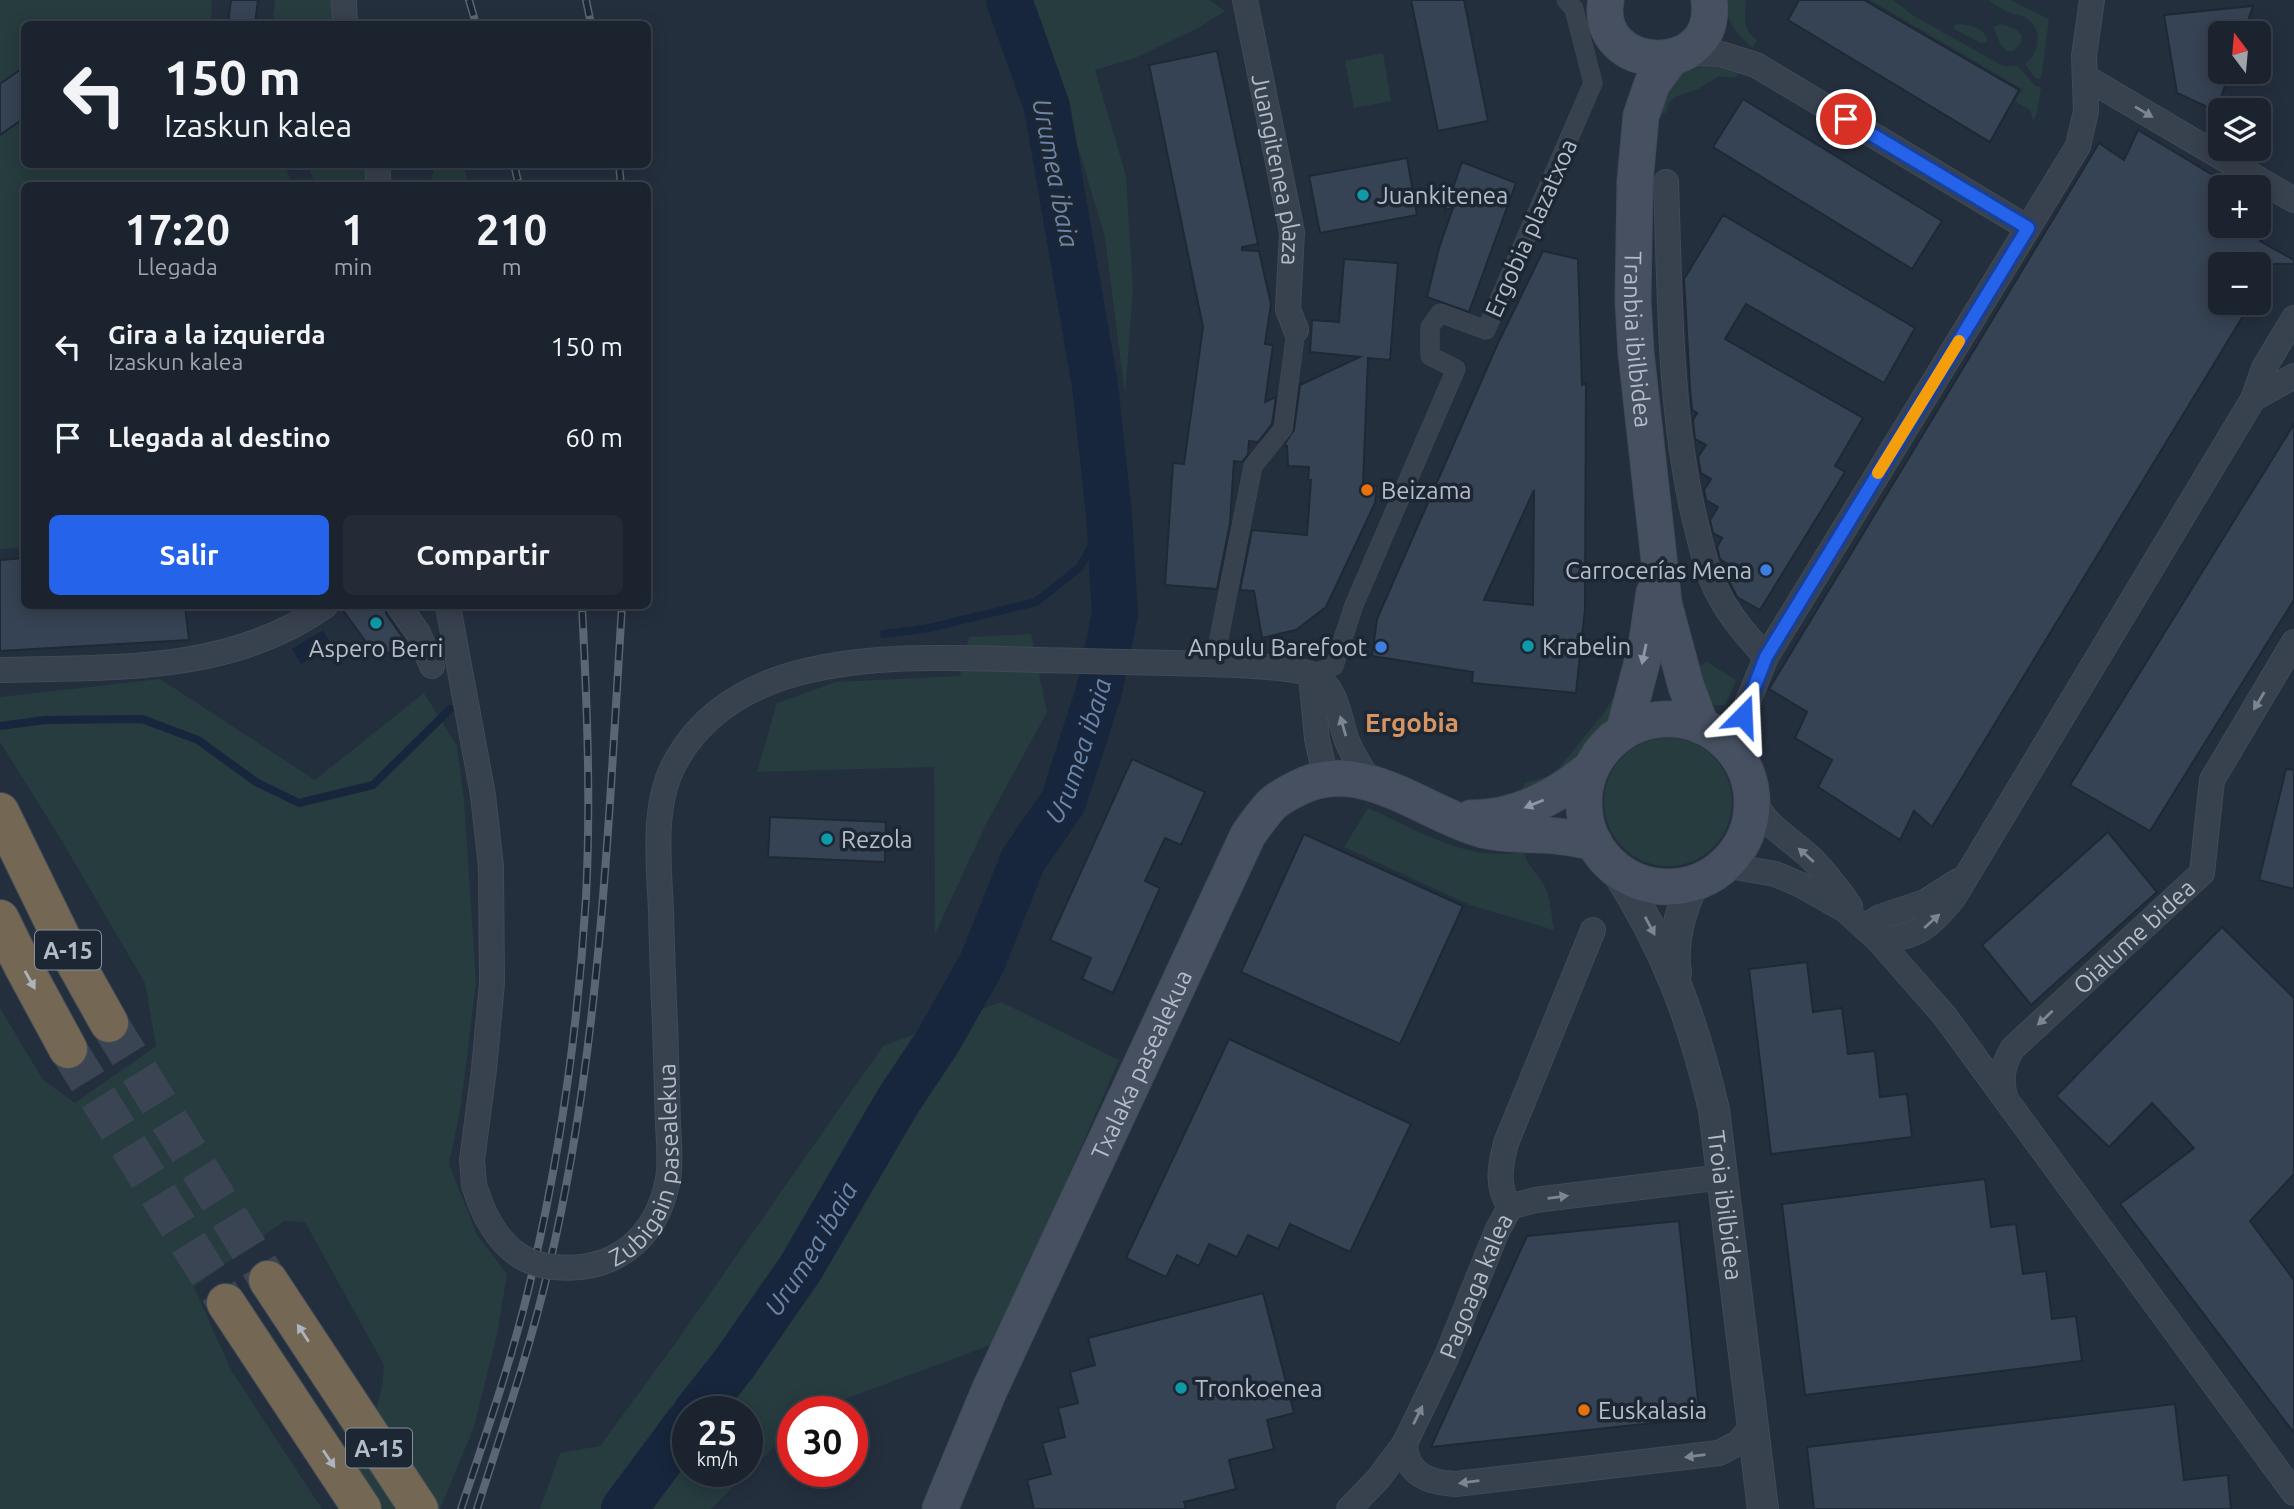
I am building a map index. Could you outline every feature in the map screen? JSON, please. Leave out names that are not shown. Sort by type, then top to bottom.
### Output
[{"type":"highway","name":"A-15","points":[[0,812],[30,875],[109,1023]]},
{"type":"highway","name":"A-15","points":[[0,919],[68,1049]]},
{"type":"highway","name":"A-15","points":[[268,1280],[419,1509]]},
{"type":"highway","name":"A-15","points":[[226,1303],[362,1509]]},
{"type":"main road","name":"Tranbia ibilbidea","points":[[1604,2],[1613,36],[1623,47],[1636,81],[1641,116],[1635,181],[1633,300],[1658,562],[1674,645],[1701,726]]},
{"type":"main road","name":"Tranbia ibilbidea","points":[[1641,116],[1652,84],[1678,55],[1699,40],[1707,25],[1709,4]]},
{"type":"main road","points":[[1623,47],[1646,58],[1678,55]]},
{"type":"main road","name":"Tranbia ibilbidea","points":[[1625,731],[1646,647],[1658,562]]},
{"type":"main road","points":[[1662,719],[1682,720],[1701,726],[1731,747],[1742,762],[1752,799],[1745,835],[1724,865],[1694,882],[1678,886],[1644,883],[1604,855],[1587,825],[1584,805],[1591,768],[1600,754],[1625,731],[1642,723],[1662,719]]},
{"type":"main road","name":"Txalaka pasealekua","points":[[1454,818],[1492,816],[1528,808],[1551,798],[1591,768]]},
{"type":"main road","name":"Txalaka pasealekua","points":[[940,1509],[989,1391],[1248,835],[1273,803],[1307,783],[1326,779],[1350,779],[1371,783],[1482,830],[1512,835],[1558,836],[1604,855]]},
{"type":"street","points":[[344,0],[345,21]]},
{"type":"street","name":"Ergobia plazatxoa","points":[[1311,674],[1334,666],[1354,605],[1456,369],[1430,356],[1430,327],[1440,313],[1486,330],[1593,83],[1574,9],[1566,0]]},
{"type":"street","points":[[1731,747],[1766,657],[2078,146],[2086,111],[2084,56],[2092,0]]},
{"type":"street","points":[[1709,4],[1729,39],[1756,65],[2028,228]]},
{"type":"street","name":"Juangitenea plaza","points":[[1246,5],[1292,232],[1288,309],[1296,330]]},
{"type":"street","points":[[1678,55],[1721,54],[1756,65]]},
{"type":"street","points":[[2085,77],[2294,200]]},
{"type":"street","points":[[1666,182],[1672,366],[1685,473],[1702,551],[1717,593],[1737,624],[1766,657]]},
{"type":"street","points":[[1871,933],[1880,917],[1925,902],[1947,890],[1967,874],[2253,399],[2264,368],[2294,317]]},
{"type":"street","points":[[1218,643],[1253,466],[1283,429],[1296,330]]},
{"type":"street","points":[[2264,368],[2294,353]]},
{"type":"street","points":[[2253,399],[2294,376]]},
{"type":"street","points":[[0,670],[149,666],[211,656],[272,636],[320,609]]},
{"type":"street","points":[[401,609],[418,633],[432,666]]},
{"type":"street","name":"Zubigain pasealekua","points":[[449,609],[483,795],[491,867],[492,983],[472,1160],[474,1185],[489,1225],[498,1238],[524,1260],[541,1266],[571,1268],[608,1262],[629,1250],[658,1212],[668,1178],[659,826],[662,800],[670,773],[686,745],[722,707],[762,685],[798,673],[859,663],[935,657],[1190,664],[1311,674]]},
{"type":"street","name":"Oialume bidea","points":[[2006,1100],[2003,1071],[2013,1048],[2202,873],[2212,780],[2294,642]]},
{"type":"street","points":[[1311,674],[1317,739],[1326,779]]},
{"type":"street","points":[[1311,674],[1331,693],[1337,704],[1348,743],[1371,783]]},
{"type":"street","points":[[1752,799],[1768,825],[1810,857],[1830,877],[1871,933],[1944,1015],[2294,1493]]},
{"type":"street","name":"Troia ibilbidea","points":[[1604,855],[1650,926],[1679,988],[1703,1063],[1714,1110],[1763,1509]]},
{"type":"street","points":[[1724,865],[1762,871],[1823,895],[1871,933]]},
{"type":"street","name":"Troia ibilbidea","points":[[1679,988],[1676,969],[1677,931],[1683,907],[1694,882]]},
{"type":"street","points":[[1510,1207],[1499,1178],[1506,1143],[1593,930]]},
{"type":"street","name":"Pagoaga kalea","points":[[1349,1509],[1378,1479],[1405,1443],[1446,1358],[1501,1221],[1510,1207],[1535,1200],[1723,1177]]},
{"type":"street","points":[[1405,1443],[1405,1458],[1412,1468],[1435,1483],[1456,1484],[1719,1453],[1738,1443],[1753,1426]]},
{"type":"green space","points":[[0,0],[212,0],[211,21],[21,21],[21,168],[286,168],[291,182],[21,182],[21,547],[0,549]]},
{"type":"green space","points":[[275,0],[339,0],[339,21],[272,21]]},
{"type":"green space","points":[[1027,0],[1209,0],[1225,11],[1198,28],[1135,58],[1095,70],[1126,176],[1133,290],[1125,394],[1105,238],[1083,163]]},
{"type":"green space","points":[[1724,0],[1746,0],[1747,27],[1757,40],[1753,48],[1733,27]]},
{"type":"green space","points":[[1870,0],[1893,0],[1914,16],[2003,66],[2018,66],[2035,86],[2041,87],[2033,121],[2030,110],[2015,101],[2022,89]]},
{"type":"green space","points":[[1988,0],[2010,0],[2049,19],[2041,79],[2035,78],[2025,64],[2038,42],[2033,25],[2025,17],[2006,11]]},
{"type":"green space","points":[[2001,24],[2017,30],[2022,36],[2021,43],[2014,51],[2006,51],[1999,42],[1994,27]]},
{"type":"green space","points":[[1955,25],[1979,29],[1987,42],[1981,43],[1954,29]]},
{"type":"green space","points":[[1383,53],[1391,101],[1354,108],[1345,61]]},
{"type":"green space","points":[[1714,63],[1741,69],[1736,78],[1719,76],[1698,89],[1677,96],[1668,103],[1666,113],[1655,113],[1671,84],[1683,72]]},
{"type":"green space","points":[[309,168],[369,168],[371,182],[314,182]]},
{"type":"green space","points":[[434,168],[465,168],[467,182],[431,182]]},
{"type":"green space","points":[[1031,634],[1047,712],[986,824],[935,934],[934,767],[757,772],[777,703],[836,682],[960,676],[969,637]]},
{"type":"green space","points":[[1707,662],[1736,680],[1726,704],[1712,704],[1701,689],[1694,669]]},
{"type":"green space","points":[[160,679],[315,780],[424,693],[457,746],[464,799],[476,983],[461,1106],[449,1164],[477,1235],[507,1274],[497,1334],[474,1427],[440,1509],[349,1509],[382,1387],[384,1365],[305,1222],[284,1221],[194,1287],[231,1370],[322,1509],[0,1509],[0,1008],[43,1080],[75,1103],[156,1046],[145,983],[0,742],[0,697]]},
{"type":"green space","points":[[1614,697],[1623,699],[1610,719],[1567,767],[1520,794],[1525,783],[1548,776],[1558,769]]},
{"type":"green space","points":[[1668,738],[1692,743],[1713,757],[1727,778],[1732,802],[1727,826],[1713,847],[1692,861],[1668,866],[1644,861],[1623,847],[1609,826],[1604,802],[1609,778],[1623,757],[1644,743]]},
{"type":"green space","points":[[1368,808],[1430,837],[1462,848],[1496,854],[1524,852],[1546,890],[1554,930],[1470,905],[1344,847]]},
{"type":"green space","points":[[1001,1002],[1119,1060],[996,1343],[853,1396],[777,1396],[777,1445],[763,1458],[763,1396],[672,1396],[672,1487],[734,1487],[711,1509],[540,1509],[560,1453],[600,1446],[672,1348],[883,1046]]},
{"type":"water","points":[[323,630],[332,646],[301,664],[292,649]]},
{"type":"building","points":[[231,0],[258,0],[255,21],[228,21]]},
{"type":"building","points":[[1411,0],[1464,0],[1488,121],[1438,131]]},
{"type":"building","points":[[1799,0],[1864,0],[2019,90],[1990,142],[1788,20]]},
{"type":"building","points":[[2253,6],[2248,21],[2208,21],[2208,84],[2226,84],[2221,98],[2208,98],[2208,107],[2177,93],[2164,15]]},
{"type":"building","points":[[1217,51],[1258,244],[1242,247],[1242,250],[1259,251],[1271,304],[1265,344],[1273,345],[1265,402],[1276,397],[1272,424],[1258,442],[1249,441],[1248,455],[1242,462],[1234,461],[1230,523],[1217,589],[1165,585],[1173,463],[1184,464],[1203,327],[1149,65]]},
{"type":"building","points":[[21,69],[21,120],[0,135],[0,84]]},
{"type":"building","points":[[1743,99],[1942,221],[1912,269],[1713,147]]},
{"type":"building","points":[[2138,130],[2213,175],[2208,175],[2208,238],[2261,238],[2260,241],[2294,260],[2294,264],[2271,264],[2271,252],[2208,252],[2208,315],[2244,315],[1932,827],[1914,811],[1900,840],[1818,787],[1832,760],[1795,738],[1807,712],[1769,689],[2099,143],[2124,160]]},
{"type":"building","name":"Juankitenea","points":[[1407,158],[1417,215],[1320,233],[1309,176]]},
{"type":"building","points":[[1462,162],[1516,183],[1469,312],[1427,297],[1439,248],[1453,208],[1445,210]]},
{"type":"building","points":[[1723,215],[1915,328],[1884,383],[1746,304],[1725,339],[1863,418],[1835,466],[1845,472],[1760,610],[1737,597],[1728,579],[1734,568],[1720,559],[1717,547],[1722,538],[1713,533],[1710,520],[1718,507],[1706,500],[1704,490],[1711,479],[1701,473],[1698,457],[1706,445],[1695,439],[1693,420],[1697,413],[1692,410],[1684,279]]},
{"type":"building","points":[[1543,251],[1578,259],[1582,385],[1586,383],[1585,609],[1576,693],[1472,683],[1473,672],[1372,656],[1377,619],[1498,343]],"holes":[[[1534,490],[1533,605],[1484,600]]]},
{"type":"building","points":[[1344,259],[1398,263],[1390,360],[1368,358],[1363,485],[1377,486],[1375,503],[1326,607],[1296,630],[1262,638],[1254,591],[1240,590],[1252,530],[1307,535],[1311,480],[1308,480],[1309,467],[1288,466],[1287,446],[1284,445],[1294,430],[1300,385],[1360,357],[1310,352],[1312,320],[1339,322]]},
{"type":"building","points":[[2294,424],[2294,600],[2150,831],[2070,785]]},
{"type":"building","points":[[21,558],[21,609],[185,609],[189,640],[0,651],[0,560]]},
{"type":"building","name":"Aspero Berri","points":[[342,609],[385,609],[405,641],[379,660]]},
{"type":"building","points":[[1132,759],[1205,792],[1181,845],[1165,838],[1145,881],[1160,888],[1113,993],[1082,979],[1091,958],[1050,940]]},
{"type":"building","points":[[2286,769],[2294,770],[2294,889],[2259,880]]},
{"type":"building","name":"Rezola","points":[[770,817],[886,822],[885,862],[768,857]]},
{"type":"building","points":[[2108,832],[2157,892],[2031,1005],[1982,945]]},
{"type":"building","points":[[1304,834],[1463,906],[1400,1044],[1241,972]]},
{"type":"building","points":[[2222,927],[2294,998],[2294,1174],[2250,1221],[2294,1280],[2294,1433],[2120,1204],[2194,1148],[2152,1103],[2109,1147],[2056,1096]]},
{"type":"building","points":[[1807,962],[1813,1012],[1842,1008],[1848,1054],[1875,1051],[1880,1097],[1907,1094],[1912,1137],[1771,1154],[1749,969]]},
{"type":"building","points":[[1229,1039],[1411,1124],[1350,1252],[1290,1224],[1278,1249],[1248,1235],[1237,1257],[1209,1244],[1199,1266],[1177,1255],[1166,1277],[1126,1258]]},
{"type":"building","points":[[1985,1179],[1991,1227],[2016,1224],[2023,1274],[2046,1271],[2052,1319],[2076,1316],[2082,1361],[1805,1395],[1782,1204]]},
{"type":"building","points":[[1679,1221],[1700,1418],[1431,1447],[1527,1236]]},
{"type":"building","name":"Tronkoenea","points":[[1263,1293],[1294,1413],[1267,1420],[1274,1449],[1229,1460],[1236,1489],[1184,1502],[1186,1509],[1034,1509],[1027,1480],[1051,1474],[1042,1443],[1065,1437],[1058,1408],[1078,1403],[1070,1372],[1095,1365],[1088,1338]]},
{"type":"building","points":[[2175,1404],[2184,1480],[2228,1475],[2231,1509],[1814,1509],[1807,1447]]},
{"type":"waterway","name":"Urumea ibaia","points":[[709,1396],[800,1269],[982,963],[1023,860],[1063,802],[1099,691],[1115,614],[1109,515],[1095,385],[1047,107],[1009,0]]},
{"type":"waterway","points":[[884,634],[929,628],[1036,602],[1080,567],[1109,515]]},
{"type":"waterway","points":[[0,726],[45,720],[142,719],[198,740],[256,782],[299,803],[373,785],[450,709]]},
{"type":"waterway","name":"Urumea ibaia","points":[[624,1509],[672,1444]]},
{"type":"tunnel","points":[[109,1023],[268,1280]]},
{"type":"tunnel","points":[[68,1049],[226,1303]]},
{"type":"railway","points":[[469,0],[475,21]]},
{"type":"railway","points":[[586,0],[590,21]]},
{"type":"railway","points":[[515,168],[518,182]]},
{"type":"railway","points":[[619,168],[621,182]]},
{"type":"railway","points":[[461,1509],[521,1319],[549,1194],[566,1096],[586,897],[588,751],[582,609]]},
{"type":"railway","points":[[477,1509],[541,1301],[566,1189],[580,1107],[591,1024],[606,857],[622,609]]},
{"type":"slow traffic","points":[[1878,473],[1959,341]]},
{"type":"place","name":"Juankitenea","points":[[1363,195]]},
{"type":"place","name":"Beizama","points":[[1367,490]]},
{"type":"place","name":"Carrocerías Mena","points":[[1766,570]]},
{"type":"place","name":"Aspero Berri","points":[[376,623]]},
{"type":"place","name":"Krabelin","points":[[1528,646]]},
{"type":"place","name":"Anpulu Barefoot","points":[[1381,647]]},
{"type":"place","name":"Rezola","points":[[827,839]]},
{"type":"place","name":"Tronkoenea","points":[[1181,1388]]},
{"type":"place","name":"Euskalasia","points":[[1584,1410]]},
{"type":"district","name":"Ergobia","points":[[1412,722]]},
{"type":"route","points":[[1743,716],[1766,657],[2028,228],[1846,119]]}]
